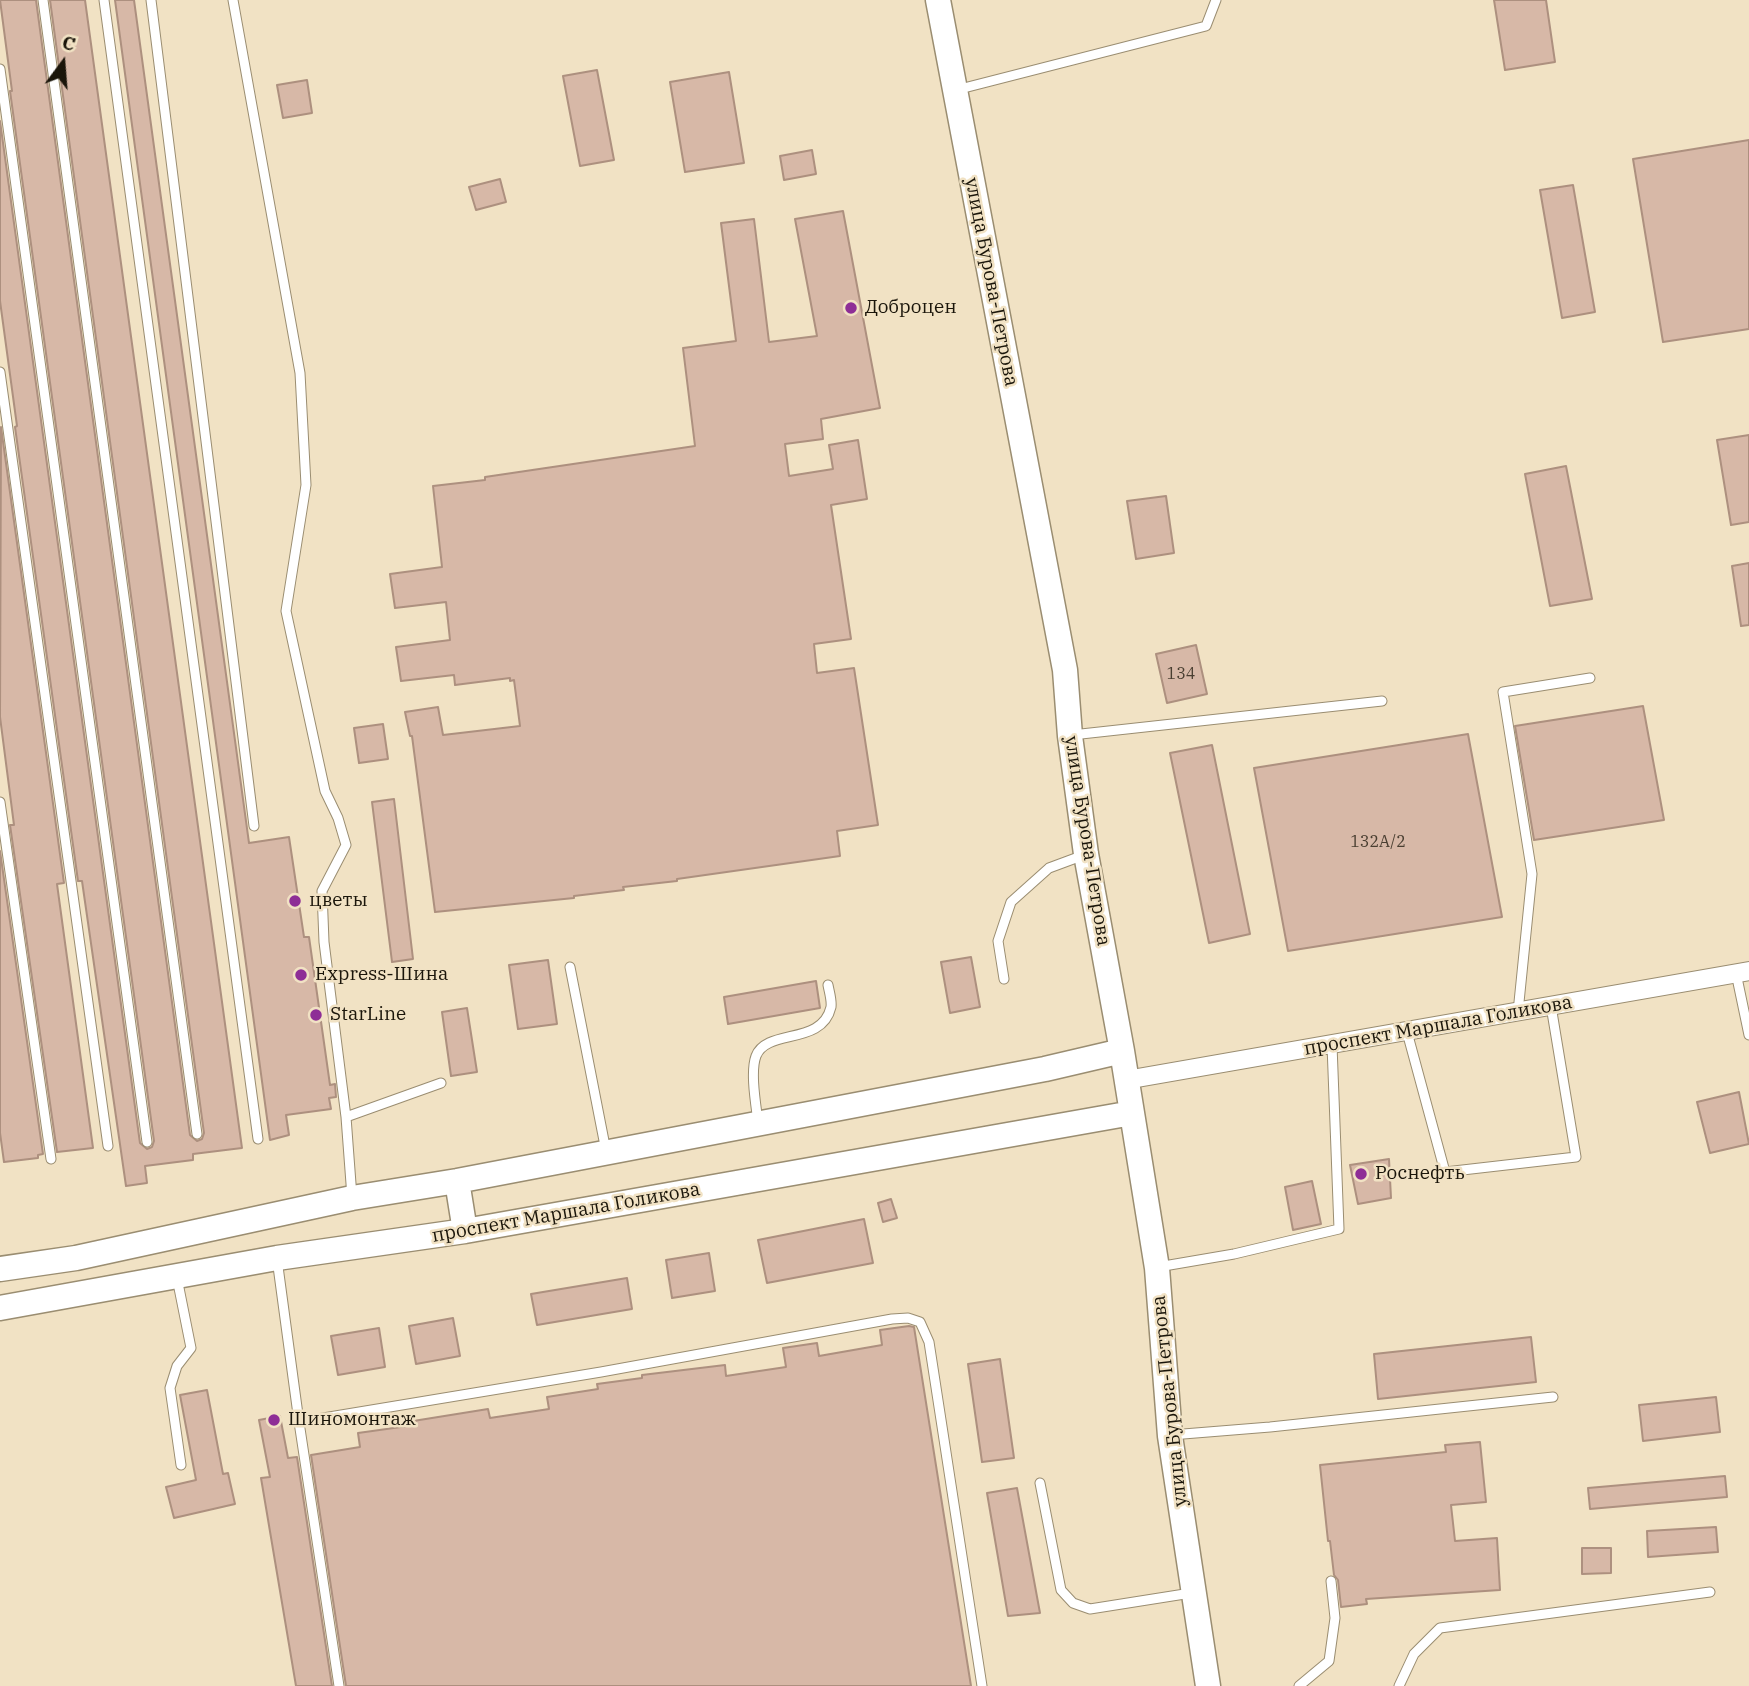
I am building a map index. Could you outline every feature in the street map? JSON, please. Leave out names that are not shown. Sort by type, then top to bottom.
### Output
[{"type":"main road","name":"улица Бурова-Петрова","points":[[938,0],[1060,643],[1086,854],[1122,1051],[1157,1268],[1170,1436],[1208,1686]]},
{"type":"main road","points":[[0,1269],[76,1258],[352,1198],[457,1181],[758,1124],[1045,1069],[1122,1051]]},
{"type":"main road","name":"проспект Маршала Голикова","points":[[0,1308],[277,1258],[466,1231],[1132,1113]]},
{"type":"main road","points":[[457,1181],[466,1231]]},
{"type":"street","name":"проспект Маршала Голикова","points":[[1126,1080],[1743,972]]},
{"type":"lane","points":[[43,0],[197,1133]]},
{"type":"lane","points":[[104,0],[258,1139]]},
{"type":"lane","points":[[151,0],[254,826]]},
{"type":"lane","points":[[233,0],[300,373],[306,485],[286,611],[325,791],[338,818],[346,845],[323,891],[324,942],[346,1117],[352,1198]]},
{"type":"lane","points":[[954,90],[1206,26],[1216,0]]},
{"type":"lane","points":[[0,69],[147,1142]]},
{"type":"lane","points":[[0,372],[108,1146]]},
{"type":"lane","points":[[1518,1012],[1532,874],[1503,692],[1590,678]]},
{"type":"lane","points":[[1070,736],[1382,701]]},
{"type":"lane","points":[[0,802],[51,1159]]},
{"type":"lane","points":[[1004,979],[998,941],[1011,902],[1048,868],[1086,854]]},
{"type":"lane","points":[[570,967],[606,1153]]},
{"type":"lane","points":[[1743,972],[1749,1035]]},
{"type":"lane","points":[[758,1124],[754,1080],[756,1056],[765,1044],[808,1032],[822,1023],[831,1006],[828,985]]},
{"type":"lane","points":[[1407,1032],[1445,1172],[1576,1157],[1551,1006]]},
{"type":"lane","points":[[1157,1268],[1234,1254],[1339,1229],[1332,1045]]},
{"type":"lane","points":[[346,1117],[440,1083]]},
{"type":"lane","points":[[277,1258],[339,1686]]},
{"type":"lane","points":[[176,1277],[191,1348],[177,1366],[170,1388],[181,1465]]},
{"type":"lane","points":[[299,1422],[601,1372],[892,1319],[908,1318],[920,1322],[929,1342],[982,1686]]},
{"type":"lane","points":[[1170,1436],[1553,1397]]},
{"type":"lane","points":[[1040,1483],[1060,1590],[1073,1603],[1090,1609],[1193,1593]]},
{"type":"lane","points":[[1299,1686],[1329,1661],[1335,1618],[1331,1581]]},
{"type":"lane","points":[[1399,1686],[1414,1654],[1440,1628],[1710,1592]]},
{"type":"building","points":[[0,0],[36,0],[190,1135],[197,1141],[202,1139],[204,1133],[50,0],[85,0],[242,1148],[193,1154],[193,1160],[145,1166],[147,1183],[126,1186],[82,881],[78,881],[0,301],[0,121],[140,1143],[147,1149],[152,1147],[154,1141],[10,91]]},
{"type":"building","points":[[115,0],[134,0],[249,843],[289,837],[304,937],[309,937],[330,1085],[335,1084],[336,1097],[329,1098],[331,1109],[286,1115],[289,1135],[270,1140]]},
{"type":"building","points":[[1494,0],[1546,0],[1555,62],[1505,70]]},
{"type":"building","points":[[597,70],[614,160],[580,166],[563,76]]},
{"type":"building","points":[[729,72],[744,163],[685,172],[670,82]]},
{"type":"building","points":[[307,80],[312,113],[283,118],[277,85]]},
{"type":"building","points":[[1749,140],[1749,329],[1663,342],[1633,159]]},
{"type":"building","points":[[812,150],[816,174],[784,180],[780,156]]},
{"type":"building","points":[[500,179],[506,202],[476,210],[469,187]]},
{"type":"building","points":[[1573,185],[1595,312],[1562,318],[1540,190]]},
{"type":"building","points":[[843,211],[880,408],[821,419],[823,439],[785,444],[789,476],[833,469],[829,445],[858,440],[867,499],[831,505],[851,639],[814,644],[817,673],[854,668],[878,825],[837,831],[840,856],[623,887],[624,890],[574,898],[435,912],[412,736],[405,712],[438,707],[443,735],[520,726],[514,680],[510,681],[510,678],[455,685],[454,675],[401,681],[396,647],[450,640],[446,602],[395,608],[390,574],[442,567],[433,486],[695,446],[683,348],[736,341],[721,223],[754,219],[769,342],[817,336],[795,219]]},
{"type":"building","points":[[1,427],[64,883],[57,884],[93,1148],[57,1152],[10,825],[14,825],[0,717]]},
{"type":"building","points":[[1749,435],[1749,522],[1731,525],[1717,440]]},
{"type":"building","points":[[1566,466],[1592,599],[1550,606],[1525,474]]},
{"type":"building","points":[[1166,496],[1174,553],[1136,559],[1127,501]]},
{"type":"building","points":[[1749,563],[1749,625],[1741,626],[1732,566]]},
{"type":"building","points":[[1196,645],[1207,694],[1167,703],[1156,654]]},
{"type":"building","points":[[1643,706],[1664,820],[1534,840],[1515,726]]},
{"type":"building","points":[[383,724],[388,759],[359,763],[354,728]]},
{"type":"building","points":[[1468,734],[1502,917],[1288,951],[1254,768]]},
{"type":"building","points":[[1212,745],[1250,934],[1209,943],[1170,753]]},
{"type":"building","points":[[394,799],[413,959],[392,962],[372,802]]},
{"type":"building","points":[[0,851],[43,1154],[38,1155],[38,1158],[4,1162],[0,1133]]},
{"type":"building","points":[[971,957],[980,1007],[950,1013],[941,962]]},
{"type":"building","points":[[548,960],[557,1024],[518,1029],[509,965]]},
{"type":"building","points":[[816,981],[820,1008],[728,1024],[724,997]]},
{"type":"building","points":[[467,1008],[477,1072],[451,1076],[442,1012]]},
{"type":"building","points":[[1739,1092],[1749,1144],[1710,1153],[1697,1102]]},
{"type":"building","points":[[1389,1159],[1391,1198],[1358,1204],[1350,1165]]},
{"type":"building","points":[[1312,1181],[1321,1224],[1293,1230],[1285,1187]]},
{"type":"building","points":[[891,1199],[897,1218],[883,1222],[878,1203]]},
{"type":"building","points":[[864,1219],[873,1263],[767,1283],[758,1240]]},
{"type":"building","points":[[709,1253],[715,1291],[672,1298],[666,1260]]},
{"type":"building","points":[[627,1278],[632,1309],[537,1325],[531,1294]]},
{"type":"building","points":[[453,1318],[460,1356],[416,1364],[409,1326]]},
{"type":"building","points":[[914,1327],[971,1686],[346,1686],[311,1455],[360,1447],[358,1433],[408,1426],[407,1422],[488,1409],[490,1418],[549,1409],[547,1397],[598,1389],[597,1384],[642,1378],[642,1375],[725,1365],[726,1376],[786,1367],[783,1348],[817,1343],[819,1356],[882,1345],[880,1330]]},
{"type":"building","points":[[379,1328],[385,1367],[338,1375],[331,1336]]},
{"type":"building","points":[[1531,1337],[1536,1382],[1378,1399],[1374,1354]]},
{"type":"building","points":[[1000,1359],[1014,1458],[982,1462],[968,1364]]},
{"type":"building","points":[[207,1390],[223,1474],[228,1473],[235,1504],[174,1518],[166,1487],[196,1480],[180,1395]]},
{"type":"building","points":[[1716,1397],[1720,1432],[1643,1441],[1639,1405]]},
{"type":"building","points":[[280,1416],[288,1458],[297,1457],[332,1686],[296,1686],[261,1478],[270,1477],[259,1420]]},
{"type":"building","points":[[1480,1442],[1486,1502],[1451,1505],[1455,1541],[1497,1538],[1500,1590],[1366,1599],[1367,1604],[1341,1607],[1338,1580],[1334,1575],[1328,1541],[1320,1465],[1446,1452],[1445,1445]]},
{"type":"building","points":[[1725,1476],[1727,1497],[1590,1509],[1588,1488]]},
{"type":"building","points":[[1017,1488],[1040,1613],[1008,1616],[987,1493]]},
{"type":"building","points":[[1716,1527],[1718,1552],[1648,1557],[1647,1531]]},
{"type":"building","points":[[1582,1548],[1611,1548],[1611,1573],[1582,1574]]},
{"type":"place","name":"Доброцен","points":[[851,308]]},
{"type":"place","name":"цветы","points":[[295,901]]},
{"type":"place","name":"Express-Шина","points":[[301,975]]},
{"type":"place","name":"StarLine","points":[[316,1015]]},
{"type":"place","name":"Роснефть","points":[[1361,1174]]},
{"type":"place","name":"Шиномонтаж","points":[[274,1420]]}]
